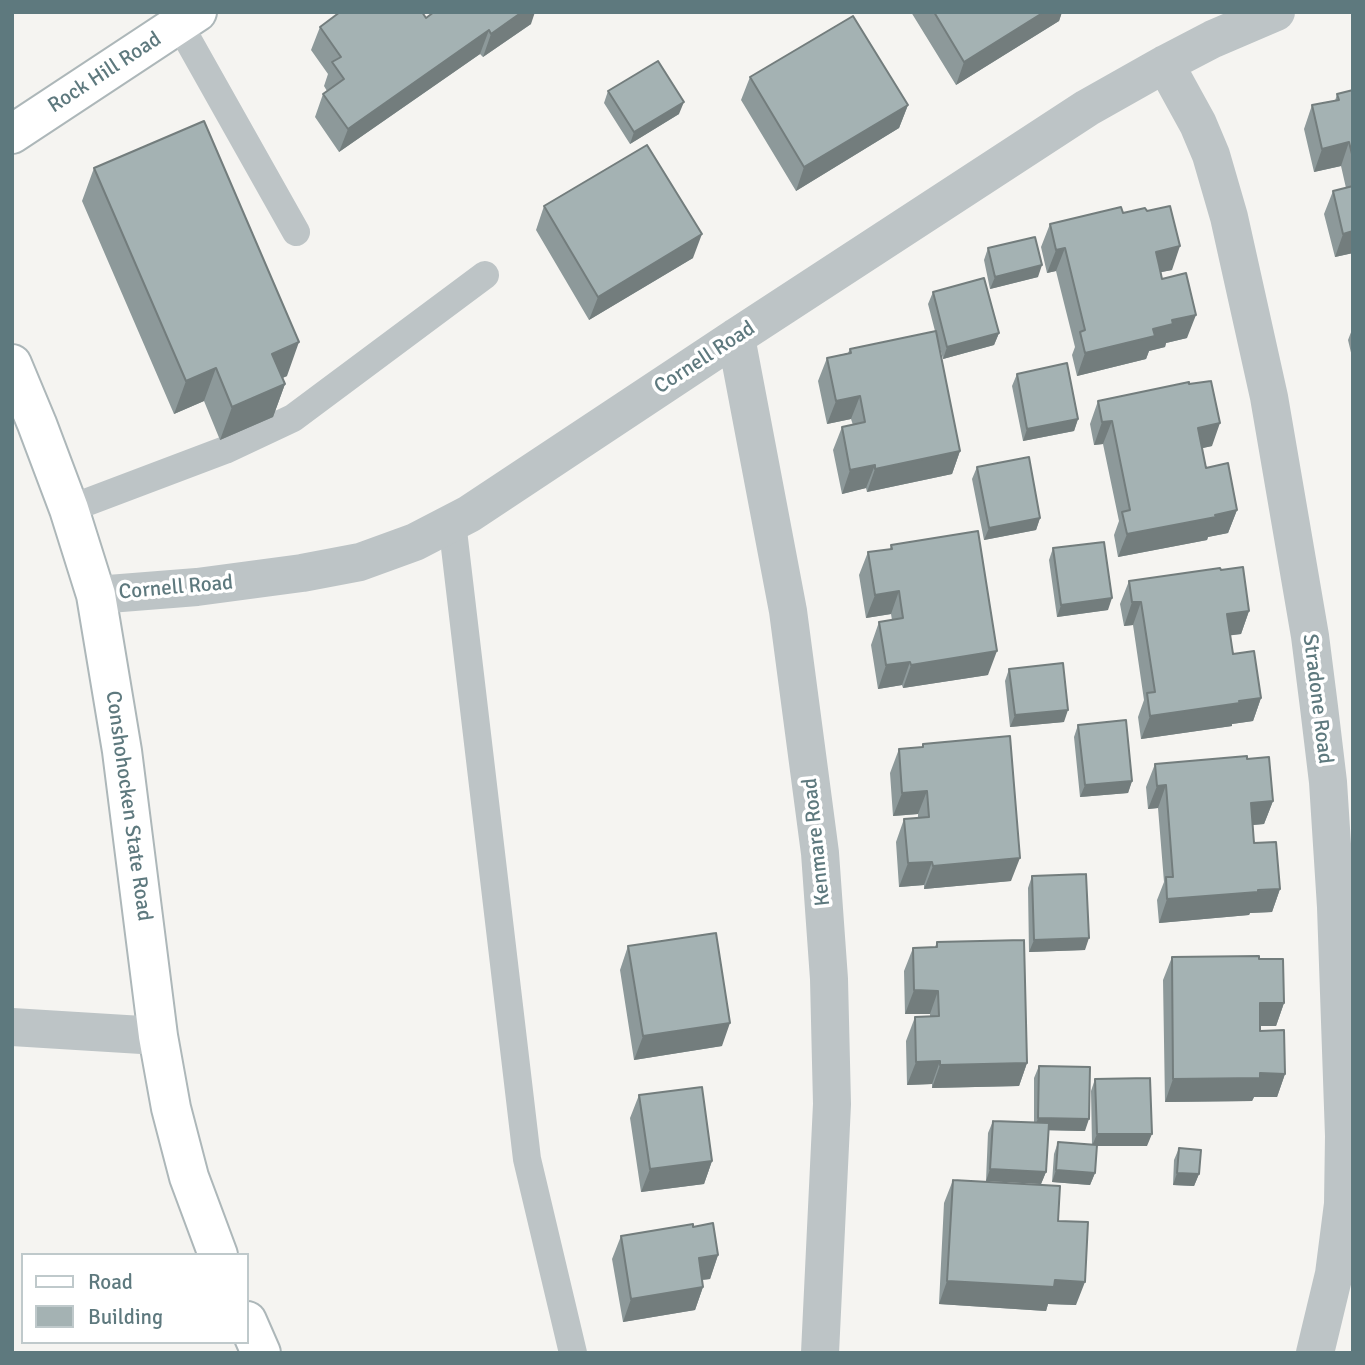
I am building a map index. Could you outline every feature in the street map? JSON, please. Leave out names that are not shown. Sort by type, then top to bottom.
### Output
[{"type":"main road","name":"Rock Hill Road","points":[[12,134],[188,18]]},
{"type":"main road","name":"Conshohocken State Road","points":[[12,364],[69,509],[96,595],[122,751],[158,1036],[171,1108],[189,1177],[217,1253]]},
{"type":"main road","points":[[248,1323],[261,1353]]},
{"type":"street","name":"Cornell Road","points":[[96,595],[197,587],[302,573],[360,562],[415,541],[469,514],[1087,108],[1213,39],[1276,12]]},
{"type":"street","name":"Stradone Road","points":[[1165,64],[1198,124],[1211,155],[1229,217],[1269,397],[1310,636],[1328,782],[1339,970],[1344,1136],[1343,1204],[1334,1275],[1315,1353]]},
{"type":"street","name":"Kenmare Road","points":[[736,337],[788,611],[820,853],[829,979],[832,1104],[820,1353]]},
{"type":"street","points":[[12,1027],[158,1036]]},
{"type":"lane","points":[[188,18],[296,232]]},
{"type":"lane","points":[[69,509],[225,450],[293,418],[485,275]]},
{"type":"lane","points":[[452,522],[527,1159],[573,1353]]},
{"type":"building","points":[[340,12],[422,12],[426,18],[434,12],[522,12],[491,34],[489,30],[348,129],[323,94],[344,79],[332,62],[341,57],[320,27]]},
{"type":"building","points":[[934,12],[1044,12],[964,62]]},
{"type":"building","points":[[853,16],[908,105],[804,167],[750,77]]},
{"type":"building","points":[[658,61],[684,102],[634,132],[608,91]]},
{"type":"building","points":[[1353,90],[1353,158],[1349,142],[1322,149],[1312,105],[1339,100],[1337,94]]},
{"type":"building","points":[[204,121],[299,342],[272,354],[285,384],[232,407],[216,368],[186,381],[94,168]]},
{"type":"building","points":[[647,145],[702,234],[598,297],[544,206]]},
{"type":"building","points":[[1353,186],[1353,231],[1343,234],[1333,191]]},
{"type":"building","points":[[1170,206],[1180,246],[1156,252],[1162,279],[1186,273],[1196,315],[1172,320],[1173,324],[1153,329],[1155,336],[1085,353],[1080,332],[1085,330],[1065,248],[1056,250],[1050,224],[1121,207],[1123,213]]},
{"type":"building","points":[[1035,237],[1042,265],[995,277],[988,248]]},
{"type":"building","points":[[984,278],[999,333],[947,347],[933,292]]},
{"type":"building","points":[[936,331],[960,451],[875,469],[875,465],[850,470],[842,427],[865,422],[860,396],[836,401],[827,358],[851,353],[850,349]]},
{"type":"building","points":[[1067,363],[1078,419],[1027,429],[1017,374]]},
{"type":"building","points":[[1211,381],[1220,423],[1198,428],[1206,468],[1228,463],[1237,510],[1215,515],[1216,517],[1127,534],[1122,512],[1130,510],[1112,421],[1102,422],[1098,401],[1189,382]]},
{"type":"building","points":[[1029,457],[1040,518],[989,528],[977,467]]},
{"type":"building","points":[[978,531],[997,651],[911,665],[910,662],[886,665],[879,622],[903,618],[899,591],[875,595],[868,552],[892,549],[891,545]]},
{"type":"building","points":[[1104,542],[1112,598],[1061,605],[1053,548]]},
{"type":"building","points":[[1243,567],[1249,611],[1227,614],[1233,654],[1254,651],[1261,698],[1150,716],[1147,693],[1155,692],[1141,602],[1132,602],[1129,581]]},
{"type":"building","points":[[1063,663],[1068,710],[1015,715],[1009,669]]},
{"type":"building","points":[[1126,720],[1132,781],[1085,785],[1078,725]]},
{"type":"building","points":[[1010,736],[1020,858],[933,866],[932,862],[908,863],[904,819],[929,817],[927,791],[902,793],[899,749],[923,747],[923,744]]},
{"type":"building","points":[[1247,756],[1247,759],[1269,757],[1273,801],[1251,803],[1254,843],[1276,842],[1280,889],[1167,899],[1166,877],[1173,877],[1166,785],[1157,786],[1155,764]]},
{"type":"building","points":[[1086,874],[1089,938],[1034,940],[1032,876]]},
{"type":"building","points":[[716,933],[730,1023],[643,1036],[628,946]]},
{"type":"building","points":[[1024,940],[1027,1063],[940,1065],[940,1061],[916,1062],[915,1017],[939,1016],[938,991],[914,990],[913,948],[937,947],[937,942]]},
{"type":"building","points":[[1259,956],[1259,959],[1283,959],[1284,1003],[1260,1003],[1260,1031],[1284,1030],[1285,1074],[1260,1073],[1260,1078],[1173,1079],[1172,957]]},
{"type":"building","points":[[1039,1066],[1090,1067],[1089,1119],[1038,1118]]},
{"type":"building","points":[[1150,1078],[1152,1134],[1097,1134],[1095,1079]]},
{"type":"building","points":[[702,1087],[712,1161],[650,1169],[639,1095]]},
{"type":"building","points":[[993,1121],[1049,1123],[1046,1172],[990,1169]]},
{"type":"building","points":[[1058,1142],[1097,1145],[1095,1173],[1056,1170]]},
{"type":"building","points":[[1179,1148],[1201,1150],[1199,1174],[1177,1173]]},
{"type":"building","points":[[953,1180],[1060,1186],[1058,1221],[1088,1222],[1085,1282],[1055,1280],[1054,1287],[947,1281]]},
{"type":"building","points":[[713,1223],[718,1255],[699,1258],[703,1287],[631,1299],[621,1236]]}]
